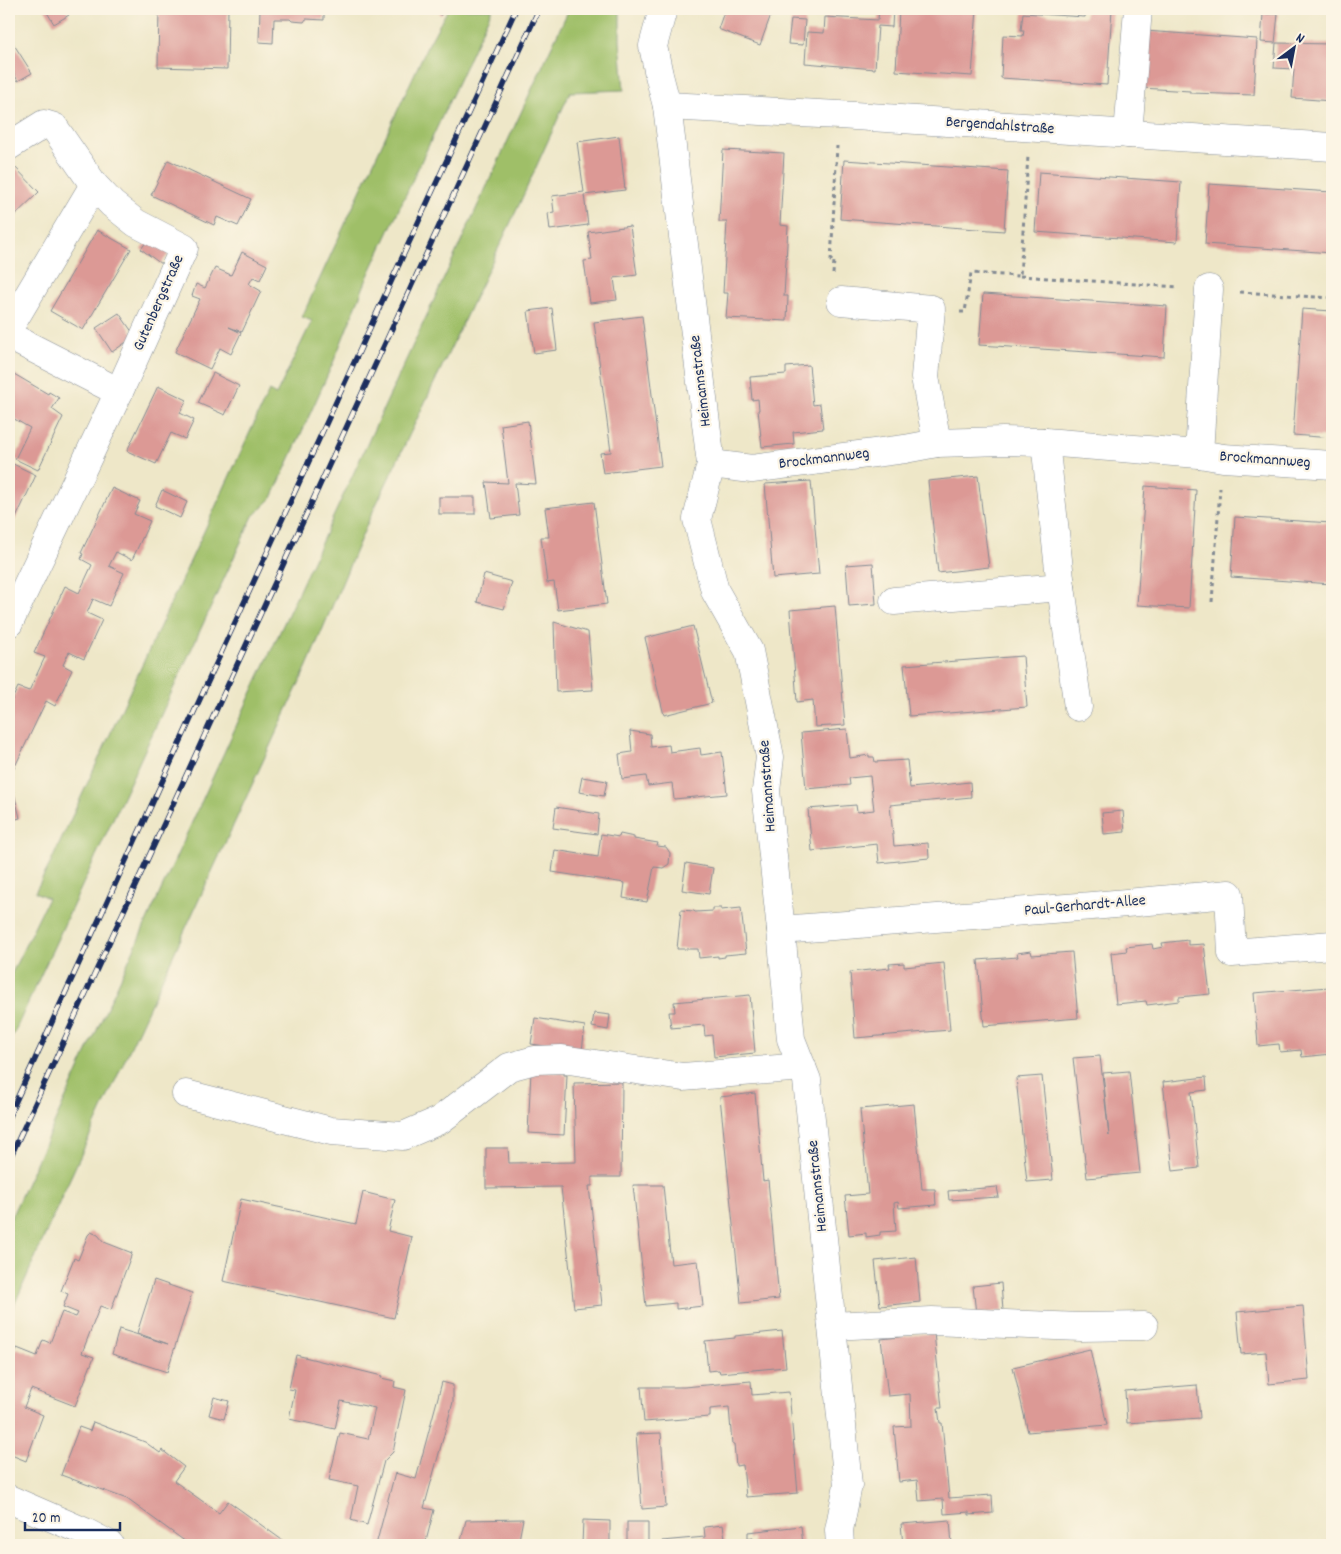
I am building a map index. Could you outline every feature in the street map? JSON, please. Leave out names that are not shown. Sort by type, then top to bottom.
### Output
[{"type":"street","name":"Heimannstraße","points":[[663,9],[653,46],[658,75],[667,106],[711,464],[697,520],[715,591],[749,651],[770,757],[766,791],[791,1039],[807,1080],[848,1485],[839,1530],[840,1545]]},
{"type":"street","points":[[1128,134],[1138,9]]},
{"type":"street","name":"Bergendahlstraße","points":[[667,106],[839,115],[1332,147]]},
{"type":"street","points":[[9,146],[44,124],[54,127],[94,185],[9,328]]},
{"type":"street","name":"Gutenbergstraße","points":[[9,623],[119,392],[184,248],[136,222],[112,204],[94,185]]},
{"type":"street","name":"Brockmannweg","points":[[1209,290],[1211,456]]},
{"type":"street","points":[[841,302],[931,309],[925,377],[936,443]]},
{"type":"street","points":[[9,336],[119,392]]},
{"type":"street","name":"Brockmannweg","points":[[711,464],[752,468],[905,449],[936,443],[1003,441],[1044,442],[1332,465]]},
{"type":"street","points":[[1044,442],[1078,707]]},
{"type":"street","points":[[894,601],[1062,587]]},
{"type":"street","name":"Paul-Gerhardt-Allee","points":[[781,930],[1229,894],[1232,953],[1332,945]]},
{"type":"street","points":[[186,1094],[331,1132],[403,1136],[440,1120],[509,1067],[535,1060],[562,1059],[682,1077],[802,1067]]},
{"type":"street","points":[[832,1326],[932,1321],[1144,1326]]},
{"type":"street","points":[[9,1499],[110,1545]]},
{"type":"path","points":[[839,115],[831,260],[834,261],[833,286],[841,302]]},
{"type":"path","points":[[1020,276],[1030,128]]},
{"type":"path","points":[[931,309],[965,312],[971,273],[1332,298]]},
{"type":"path","points":[[1211,456],[1212,602]]},
{"type":"green space","points":[[448,9],[492,9],[368,276],[333,363],[272,498],[253,516],[9,1044],[9,979],[48,898],[35,892],[50,864],[269,391],[276,395],[312,321],[302,317],[426,49]]},
{"type":"green space","points":[[569,9],[620,9],[620,41],[624,90],[570,92],[519,205],[367,524],[307,666],[67,1185],[9,1317],[9,1222],[238,722]]},
{"type":"building","points":[[45,9],[66,9],[69,15],[54,24]]},
{"type":"building","points":[[159,9],[228,9],[227,69],[158,67]]},
{"type":"building","points":[[260,9],[324,9],[324,20],[306,19],[304,22],[292,21],[290,19],[274,19],[273,43],[259,42]]},
{"type":"building","points":[[434,9],[445,9],[441,15],[439,14],[440,12]]},
{"type":"building","points":[[725,9],[773,9],[760,45],[718,29]]},
{"type":"building","points":[[879,9],[893,9],[892,27],[878,26],[875,69],[805,63],[807,32],[824,33],[825,17],[878,20]]},
{"type":"building","points":[[899,9],[977,9],[972,76],[896,71]]},
{"type":"building","points":[[1086,9],[1112,9],[1107,85],[1001,78],[1003,35],[1023,36],[1024,30],[1021,30],[1023,13],[1085,17]]},
{"type":"building","points":[[1263,14],[1278,14],[1275,43],[1261,42]]},
{"type":"building","points":[[791,19],[805,20],[803,45],[788,44]]},
{"type":"building","points":[[1145,31],[1257,39],[1254,95],[1190,93],[1190,91],[1142,88]]},
{"type":"building","points":[[11,40],[32,73],[18,81],[9,65],[9,41]]},
{"type":"building","points":[[1276,43],[1332,44],[1332,101],[1292,98],[1294,69],[1274,68]]},
{"type":"building","points":[[619,136],[625,190],[584,195],[588,225],[550,230],[548,213],[554,212],[552,196],[584,192],[577,142]]},
{"type":"building","points":[[723,150],[784,153],[780,225],[788,226],[784,296],[788,296],[787,321],[726,318],[728,293],[723,293],[727,222],[719,222]]},
{"type":"building","points":[[168,160],[251,199],[238,226],[217,217],[214,225],[151,195]]},
{"type":"building","points":[[844,160],[1008,171],[1004,231],[840,219]]},
{"type":"building","points":[[12,164],[39,192],[9,221],[9,168]]},
{"type":"building","points":[[1039,172],[1181,182],[1177,242],[1035,232]]},
{"type":"building","points":[[1209,184],[1332,192],[1332,253],[1205,244]]},
{"type":"building","points":[[630,226],[637,275],[614,278],[617,300],[590,303],[584,261],[592,260],[588,232]]},
{"type":"building","points":[[97,230],[131,249],[83,330],[50,311]]},
{"type":"building","points":[[150,237],[170,252],[161,264],[141,249]]},
{"type":"building","points":[[242,252],[267,265],[260,280],[253,277],[249,284],[261,291],[242,332],[229,327],[241,333],[231,354],[220,348],[210,369],[175,352],[200,299],[192,296],[196,284],[205,288],[215,268],[231,275]]},
{"type":"building","points":[[983,294],[1167,306],[1164,357],[979,345]]},
{"type":"building","points":[[552,308],[557,350],[534,353],[528,311]]},
{"type":"building","points":[[1302,309],[1332,311],[1332,438],[1293,435]]},
{"type":"building","points":[[119,313],[135,336],[112,352],[96,328]]},
{"type":"building","points":[[642,316],[661,466],[603,473],[600,453],[611,452],[594,322]]},
{"type":"building","points":[[809,365],[813,405],[820,404],[823,429],[793,432],[794,444],[762,447],[758,399],[752,400],[750,377],[786,374],[786,367]]},
{"type":"building","points":[[9,371],[48,394],[49,392],[59,398],[52,409],[63,417],[38,470],[15,459],[30,428],[9,416]]},
{"type":"building","points":[[213,373],[239,386],[225,415],[198,403]]},
{"type":"building","points":[[158,386],[187,400],[180,413],[194,420],[185,439],[171,433],[156,464],[127,451]]},
{"type":"building","points":[[528,421],[536,484],[515,483],[519,515],[491,518],[486,482],[508,483],[501,425]]},
{"type":"building","points":[[9,462],[36,475],[9,533]]},
{"type":"building","points":[[978,476],[989,567],[938,573],[928,481]]},
{"type":"building","points":[[811,481],[819,574],[773,578],[765,484]]},
{"type":"building","points":[[1145,486],[1196,490],[1189,608],[1137,605]]},
{"type":"building","points":[[112,488],[140,501],[134,514],[150,521],[132,560],[116,552],[109,566],[124,573],[109,606],[93,599],[87,613],[102,620],[84,659],[69,652],[63,665],[72,670],[64,687],[55,706],[46,701],[9,779],[9,706],[18,687],[29,691],[45,657],[34,653],[65,586],[79,593],[92,565],[81,559],[83,554],[81,553]]},
{"type":"building","points":[[162,490],[187,502],[180,518],[155,506]]},
{"type":"building","points":[[439,497],[475,497],[475,514],[439,514]]},
{"type":"building","points":[[594,502],[607,604],[558,610],[554,582],[547,583],[541,537],[549,537],[545,508]]},
{"type":"building","points":[[1235,517],[1332,523],[1332,584],[1231,577]]},
{"type":"building","points":[[873,563],[876,604],[849,606],[846,565]]},
{"type":"building","points":[[484,574],[512,582],[504,609],[477,602]]},
{"type":"building","points":[[835,606],[845,725],[815,727],[813,700],[797,702],[790,610]]},
{"type":"building","points":[[554,622],[588,632],[593,690],[556,692]]},
{"type":"building","points":[[693,626],[712,703],[664,715],[645,638]]},
{"type":"building","points":[[1023,656],[1027,707],[909,716],[904,665]]},
{"type":"building","points":[[847,729],[850,758],[869,755],[869,757],[874,757],[875,762],[907,760],[910,788],[970,782],[971,797],[890,805],[894,846],[928,843],[929,858],[879,863],[877,844],[812,851],[808,809],[856,805],[857,812],[874,810],[870,776],[849,778],[850,785],[806,789],[801,733]]},
{"type":"building","points":[[630,731],[650,734],[651,747],[669,745],[670,752],[700,748],[701,755],[722,752],[727,794],[674,799],[672,783],[648,786],[646,776],[622,779],[619,754],[632,752]]},
{"type":"building","points":[[582,777],[607,781],[604,796],[579,792]]},
{"type":"building","points":[[13,789],[20,818],[9,821],[9,790]]},
{"type":"building","points":[[556,807],[599,814],[597,834],[553,828]]},
{"type":"building","points":[[1123,811],[1125,832],[1104,834],[1102,813]]},
{"type":"building","points":[[601,834],[619,837],[620,834],[634,837],[634,839],[658,843],[657,846],[666,847],[670,853],[669,864],[663,868],[654,867],[647,902],[623,898],[625,883],[552,872],[555,850],[598,857]]},
{"type":"building","points":[[686,863],[713,868],[709,894],[682,890]]},
{"type":"building","points":[[713,908],[721,908],[721,910],[741,908],[746,953],[725,955],[725,957],[718,958],[718,956],[699,958],[698,949],[677,949],[681,910],[695,912],[713,911]]},
{"type":"building","points":[[1188,940],[1188,945],[1204,944],[1210,994],[1179,997],[1179,1001],[1147,1005],[1146,1001],[1116,1004],[1111,953],[1127,951],[1126,947],[1152,944],[1153,949],[1163,947],[1162,943]]},
{"type":"building","points":[[1031,951],[1032,955],[1072,952],[1078,1018],[984,1026],[978,960],[1018,957],[1017,953]]},
{"type":"building","points":[[904,963],[904,967],[944,963],[950,1030],[855,1038],[850,972],[890,968],[889,964]]},
{"type":"building","points":[[1329,987],[1332,1054],[1302,1057],[1301,1050],[1280,1052],[1279,1044],[1258,1046],[1254,993]]},
{"type":"building","points":[[750,995],[755,1053],[714,1057],[712,1035],[705,1036],[704,1025],[671,1028],[669,1012],[675,1012],[674,1002]]},
{"type":"building","points":[[594,1013],[610,1015],[608,1030],[592,1027]]},
{"type":"building","points":[[535,1018],[585,1026],[582,1051],[531,1044]]},
{"type":"building","points":[[1100,1056],[1109,1136],[1103,1073],[1129,1071],[1140,1173],[1087,1178],[1073,1058]]},
{"type":"building","points":[[531,1071],[564,1073],[564,1075],[567,1075],[564,1135],[528,1133]]},
{"type":"building","points":[[1042,1076],[1053,1180],[1027,1182],[1016,1078]]},
{"type":"building","points":[[1206,1077],[1207,1090],[1191,1092],[1199,1168],[1173,1171],[1163,1082]]},
{"type":"building","points":[[622,1082],[621,1177],[592,1177],[592,1186],[589,1186],[602,1305],[574,1308],[561,1187],[486,1188],[486,1148],[508,1148],[509,1163],[576,1162],[574,1083]]},
{"type":"building","points":[[755,1093],[763,1181],[768,1180],[779,1299],[741,1303],[720,1097]]},
{"type":"building","points":[[914,1104],[922,1189],[935,1189],[936,1205],[899,1208],[898,1202],[894,1203],[896,1231],[880,1232],[880,1235],[866,1237],[866,1233],[849,1235],[845,1196],[868,1194],[860,1109]]},
{"type":"building","points":[[633,1185],[663,1185],[671,1264],[698,1261],[703,1306],[676,1309],[676,1303],[646,1306]]},
{"type":"building","points":[[997,1187],[999,1197],[949,1200],[948,1191]]},
{"type":"building","points":[[363,1192],[395,1200],[388,1231],[412,1237],[394,1318],[223,1281],[241,1199],[356,1224]]},
{"type":"building","points":[[91,1232],[98,1235],[104,1242],[132,1253],[111,1310],[100,1306],[82,1353],[94,1357],[75,1406],[31,1389],[24,1407],[43,1415],[26,1461],[9,1454],[9,1369],[17,1348],[37,1356],[43,1340],[50,1343],[62,1312],[76,1317],[78,1313],[63,1307],[68,1294],[61,1291],[74,1258],[78,1260]]},
{"type":"building","points":[[916,1257],[920,1302],[880,1306],[875,1261]]},
{"type":"building","points":[[154,1280],[192,1293],[167,1372],[112,1354],[119,1329],[168,1344],[137,1333]]},
{"type":"building","points":[[1001,1283],[1003,1311],[976,1314],[973,1286]]},
{"type":"building","points":[[1303,1306],[1309,1380],[1269,1384],[1266,1352],[1241,1354],[1237,1312]]},
{"type":"building","points":[[782,1331],[786,1367],[720,1373],[719,1370],[708,1371],[705,1341]]},
{"type":"building","points":[[934,1333],[942,1408],[938,1408],[940,1423],[942,1423],[949,1498],[992,1495],[993,1513],[969,1515],[969,1512],[944,1514],[943,1499],[919,1501],[917,1480],[899,1482],[894,1427],[911,1426],[910,1394],[888,1396],[881,1339]]},
{"type":"building","points":[[1090,1349],[1107,1425],[1028,1432],[1013,1367]]},
{"type":"building","points":[[296,1355],[382,1376],[381,1378],[395,1381],[394,1387],[406,1390],[393,1452],[384,1461],[367,1525],[351,1520],[358,1486],[329,1480],[340,1433],[368,1439],[375,1408],[341,1401],[335,1429],[289,1419],[295,1390],[289,1389]]},
{"type":"building","points":[[751,1381],[752,1395],[789,1392],[798,1493],[746,1497],[743,1465],[736,1466],[729,1407],[710,1409],[710,1417],[644,1422],[641,1387],[684,1387]]},
{"type":"building","points":[[442,1382],[453,1385],[453,1402],[424,1508],[434,1510],[425,1545],[376,1545],[395,1473],[416,1479]]},
{"type":"building","points":[[1197,1385],[1200,1418],[1127,1423],[1125,1391]]},
{"type":"building","points":[[214,1397],[229,1401],[224,1419],[209,1415]]},
{"type":"building","points":[[93,1422],[145,1442],[160,1453],[162,1450],[184,1467],[174,1481],[219,1513],[228,1501],[289,1545],[190,1545],[127,1499],[61,1475],[79,1427],[90,1431]]},
{"type":"building","points":[[661,1433],[666,1507],[642,1509],[636,1434]]},
{"type":"building","points":[[523,1519],[518,1545],[460,1545],[466,1520]]},
{"type":"building","points":[[583,1520],[610,1521],[610,1545],[582,1545]]},
{"type":"building","points":[[950,1520],[952,1545],[903,1545],[901,1524]]},
{"type":"building","points":[[627,1522],[648,1522],[648,1545],[627,1545]]},
{"type":"building","points":[[723,1525],[726,1545],[663,1545],[662,1541],[705,1537],[704,1527]]},
{"type":"building","points":[[801,1526],[803,1545],[754,1545],[753,1538],[748,1539],[748,1532]]},
{"type":"building","points":[[1332,1540],[1332,1545],[1314,1545]]},
{"type":"railway","points":[[9,1116],[516,9]]},
{"type":"railway","points":[[9,1160],[539,9]]}]
